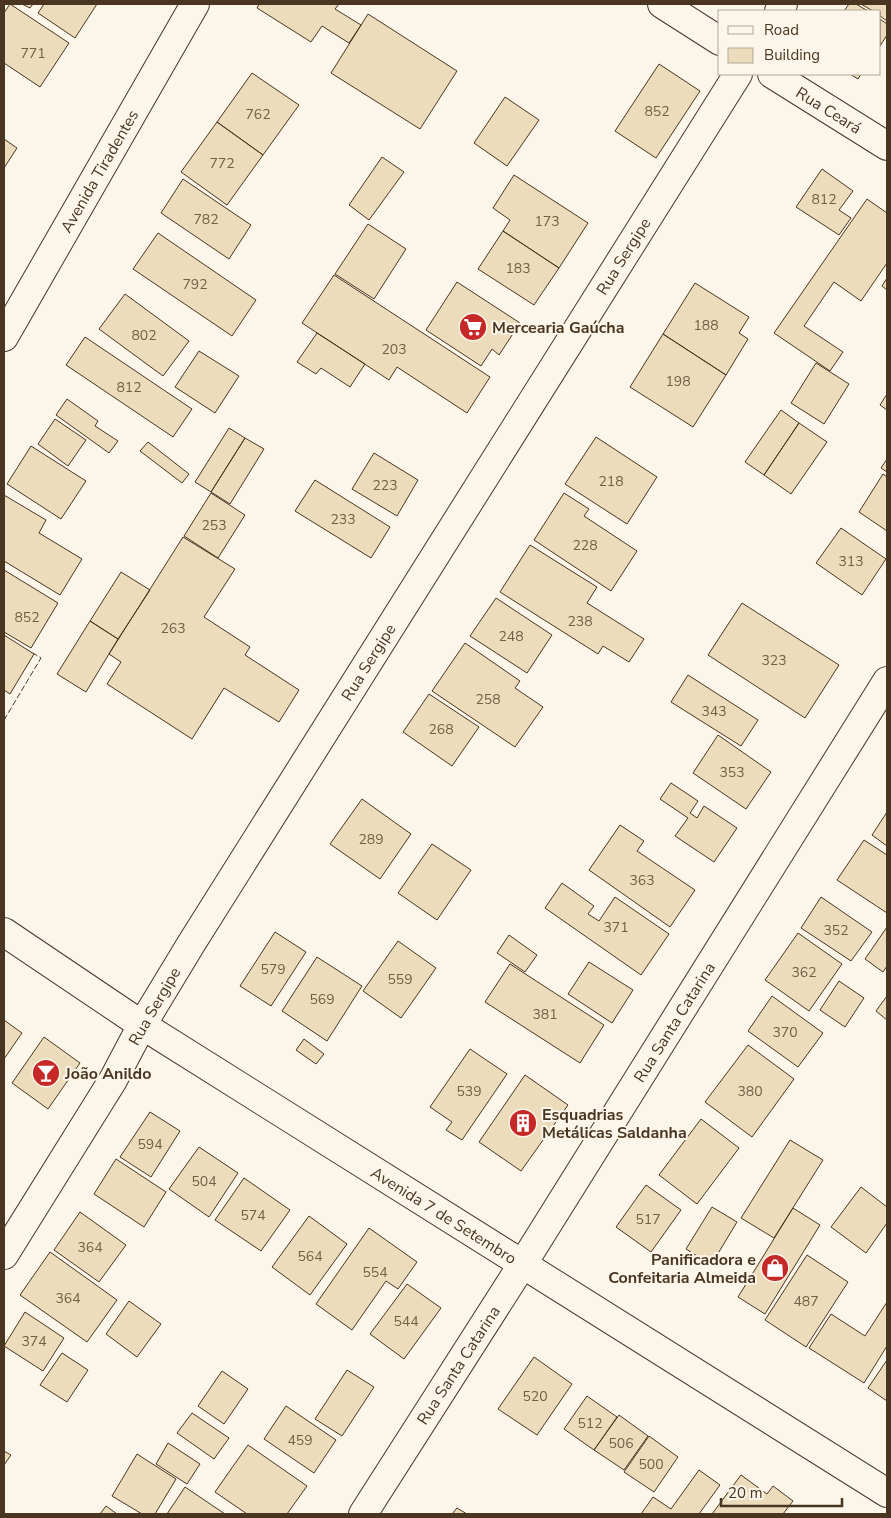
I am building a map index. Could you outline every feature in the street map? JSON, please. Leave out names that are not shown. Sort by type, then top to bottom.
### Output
[{"type":"street","name":"Avenida Tiradentes","points":[[4,337],[195,4]]},
{"type":"street","points":[[662,4],[718,40]]},
{"type":"street","name":"Rua Sergipe","points":[[4,1254],[114,1080],[142,1025],[202,927],[737,75]]},
{"type":"street","name":"Rua Ceará","points":[[774,75],[887,146]]},
{"type":"street","name":"Rua Santa Catarina","points":[[363,1514],[522,1265],[887,682]]},
{"type":"street","name":"Avenida 7 de Setembro","points":[[4,932],[142,1025],[887,1493]]},
{"type":"building","points":[[10,4],[69,43],[40,87],[4,63],[4,13]]},
{"type":"building","points":[[22,4],[33,4],[30,8]]},
{"type":"building","points":[[44,4],[97,4],[75,38],[38,13]]},
{"type":"building","points":[[259,4],[339,4],[335,9],[361,25],[349,43],[322,26],[311,42],[257,8]]},
{"type":"building","points":[[849,4],[856,4],[866,10],[845,10]]},
{"type":"building","points":[[861,4],[887,4],[887,21],[881,17],[881,10],[871,10]]},
{"type":"building","points":[[368,14],[457,71],[420,129],[331,73]]},
{"type":"building","points":[[881,20],[887,24],[887,35],[881,44]]},
{"type":"building","points":[[659,64],[700,91],[656,158],[615,131]]},
{"type":"building","points":[[252,73],[299,105],[263,155],[217,122]]},
{"type":"building","points":[[852,75],[860,75],[858,79]]},
{"type":"building","points":[[505,97],[539,120],[507,166],[474,143]]},
{"type":"building","points":[[217,122],[263,155],[227,205],[181,172]]},
{"type":"building","points":[[4,139],[17,148],[4,168]]},
{"type":"building","points":[[382,157],[404,172],[369,220],[349,205]]},
{"type":"building","points":[[822,169],[853,191],[839,210],[851,218],[839,235],[796,207]]},
{"type":"building","points":[[514,175],[588,223],[559,268],[503,231],[510,220],[493,208]]},
{"type":"building","points":[[183,179],[251,225],[229,259],[161,213]]},
{"type":"building","points":[[867,199],[887,213],[887,263],[861,301],[834,282],[804,326],[843,352],[830,371],[774,333]]},
{"type":"building","points":[[368,224],[406,249],[374,299],[335,274]]},
{"type":"building","points":[[503,231],[559,268],[534,305],[478,269]]},
{"type":"building","points":[[158,233],[256,300],[232,336],[133,269]]},
{"type":"building","points":[[334,275],[490,377],[467,413],[397,367],[389,380],[302,323]]},
{"type":"building","points":[[887,278],[887,290],[882,286]]},
{"type":"building","name":"Mercearia Gaúcha","points":[[457,282],[520,323],[499,355],[492,349],[481,366],[426,330]]},
{"type":"building","points":[[695,283],[749,317],[739,333],[748,339],[726,375],[663,334]]},
{"type":"building","points":[[125,294],[189,341],[163,376],[99,329]]},
{"type":"building","points":[[317,333],[365,364],[350,387],[321,368],[316,374],[297,362]]},
{"type":"building","points":[[663,334],[726,375],[693,427],[630,387]]},
{"type":"building","points":[[85,337],[192,409],[173,437],[66,365]]},
{"type":"building","points":[[199,351],[239,376],[215,413],[175,387]]},
{"type":"building","points":[[816,363],[849,384],[824,424],[791,403]]},
{"type":"building","points":[[887,394],[887,410],[880,405]]},
{"type":"building","points":[[67,399],[98,421],[95,426],[118,441],[109,453],[56,415]]},
{"type":"building","points":[[781,410],[799,423],[764,475],[745,462]]},
{"type":"building","points":[[55,419],[86,440],[68,466],[38,444]]},
{"type":"building","points":[[799,423],[827,442],[791,494],[764,475]]},
{"type":"building","points":[[229,428],[245,438],[211,492],[195,482]]},
{"type":"building","points":[[596,437],[657,477],[627,524],[565,484]]},
{"type":"building","points":[[245,438],[264,449],[230,504],[211,492]]},
{"type":"building","points":[[148,442],[189,474],[182,483],[140,451]]},
{"type":"building","points":[[31,446],[86,481],[61,519],[7,484]]},
{"type":"building","points":[[374,453],[418,480],[397,516],[352,489]]},
{"type":"building","points":[[887,459],[887,472],[881,468]]},
{"type":"building","points":[[883,474],[887,477],[887,531],[859,512]]},
{"type":"building","points":[[315,480],[390,527],[371,558],[295,511]]},
{"type":"building","points":[[211,493],[245,515],[218,558],[184,536]]},
{"type":"building","points":[[564,493],[589,509],[584,516],[637,551],[611,591],[534,540]]},
{"type":"building","points":[[4,495],[46,520],[39,533],[82,559],[60,595],[4,561]]},
{"type":"building","points":[[841,528],[886,559],[862,595],[816,563]]},
{"type":"building","points":[[183,537],[235,569],[204,617],[250,647],[245,655],[299,690],[279,722],[224,688],[192,739],[107,684],[121,662],[109,654]]},
{"type":"building","points":[[530,545],[597,587],[587,603],[644,639],[629,662],[603,646],[598,654],[500,592]]},
{"type":"building","points":[[4,570],[58,603],[31,648],[4,632]]},
{"type":"building","points":[[121,572],[150,590],[118,639],[90,621]]},
{"type":"building","points":[[496,598],[552,635],[527,673],[470,636]]},
{"type":"building","points":[[742,603],[839,665],[805,718],[708,655]]},
{"type":"building","points":[[90,621],[118,639],[86,692],[57,674]]},
{"type":"building","points":[[4,635],[34,654],[10,694],[4,690]]},
{"type":"building","points":[[465,643],[520,681],[515,688],[543,707],[515,747],[432,691]]},
{"type":"building","points":[[688,675],[758,720],[741,746],[671,702]]},
{"type":"building","points":[[429,694],[479,727],[452,766],[403,732]]},
{"type":"building","points":[[718,735],[771,772],[746,809],[693,773]]},
{"type":"building","points":[[671,783],[698,801],[690,813],[697,818],[704,806],[737,828],[714,862],[675,836],[688,818],[660,799]]},
{"type":"building","points":[[362,799],[411,834],[380,879],[330,844]]},
{"type":"building","points":[[887,812],[887,846],[872,835]]},
{"type":"building","points":[[620,825],[644,841],[637,851],[695,890],[670,927],[589,870]]},
{"type":"building","points":[[864,840],[887,855],[887,913],[837,880]]},
{"type":"building","points":[[432,844],[471,870],[437,920],[398,893]]},
{"type":"building","points":[[562,883],[594,906],[588,914],[599,921],[615,897],[669,934],[641,975],[545,908]]},
{"type":"building","points":[[821,897],[872,932],[851,961],[801,928]]},
{"type":"building","points":[[887,927],[887,966],[883,972],[865,959]]},
{"type":"building","points":[[275,932],[306,952],[271,1006],[240,986]]},
{"type":"building","points":[[798,933],[842,964],[809,1011],[765,980]]},
{"type":"building","points":[[509,935],[537,955],[525,972],[497,953]]},
{"type":"building","points":[[398,941],[436,968],[401,1018],[363,991]]},
{"type":"building","points":[[317,957],[362,986],[327,1041],[282,1011]]},
{"type":"building","points":[[589,962],[633,990],[612,1023],[568,994]]},
{"type":"building","points":[[510,964],[604,1025],[580,1063],[485,1002]]},
{"type":"building","points":[[839,981],[864,998],[845,1027],[820,1010]]},
{"type":"building","points":[[772,996],[823,1033],[798,1067],[748,1031]]},
{"type":"building","points":[[887,996],[887,1020],[876,1011]]},
{"type":"building","points":[[4,1020],[22,1033],[4,1059]]},
{"type":"building","name":"João Anildo","points":[[44,1037],[80,1063],[48,1109],[12,1083]]},
{"type":"building","points":[[304,1039],[324,1054],[316,1064],[296,1050]]},
{"type":"building","points":[[748,1045],[794,1079],[752,1137],[705,1102]]},
{"type":"building","points":[[470,1049],[507,1074],[462,1140],[446,1130],[452,1122],[430,1107]]},
{"type":"building","name":"Esquadrias Metálicas Saldanha","points":[[525,1075],[568,1105],[521,1171],[479,1142]]},
{"type":"building","points":[[150,1112],[180,1131],[151,1177],[120,1157]]},
{"type":"building","points":[[701,1119],[739,1148],[697,1204],[659,1175]]},
{"type":"building","points":[[790,1140],[823,1160],[774,1238],[741,1218]]},
{"type":"building","points":[[199,1147],[238,1173],[209,1217],[169,1189]]},
{"type":"building","points":[[116,1159],[166,1192],[144,1227],[94,1194]]},
{"type":"building","points":[[244,1178],[290,1210],[261,1251],[215,1220]]},
{"type":"building","points":[[646,1185],[681,1210],[651,1252],[616,1227]]},
{"type":"building","points":[[861,1187],[887,1207],[887,1223],[866,1253],[831,1227]]},
{"type":"building","points":[[712,1207],[737,1222],[711,1265],[686,1249]]},
{"type":"building","name":"Panificadora e Confeitaria Almeida","points":[[793,1208],[820,1225],[765,1314],[738,1297]]},
{"type":"building","points":[[80,1212],[126,1245],[99,1282],[54,1250]]},
{"type":"building","points":[[309,1216],[347,1244],[310,1295],[272,1267]]},
{"type":"building","points":[[369,1228],[417,1262],[398,1289],[386,1281],[352,1330],[316,1304]]},
{"type":"building","points":[[50,1252],[117,1300],[87,1342],[20,1295]]},
{"type":"building","points":[[807,1255],[848,1282],[806,1347],[765,1320]]},
{"type":"building","points":[[407,1284],[441,1308],[404,1359],[370,1334]]},
{"type":"building","points":[[129,1301],[161,1324],[137,1357],[106,1334]]},
{"type":"building","points":[[887,1302],[887,1346],[864,1383],[809,1348],[831,1314],[865,1336]]},
{"type":"building","points":[[25,1312],[64,1338],[43,1371],[4,1346]]},
{"type":"building","points":[[62,1353],[88,1370],[67,1402],[40,1385]]},
{"type":"building","points":[[534,1357],[572,1384],[537,1435],[498,1409]]},
{"type":"building","points":[[887,1360],[887,1401],[868,1388]]},
{"type":"building","points":[[347,1370],[374,1387],[342,1436],[315,1419]]},
{"type":"building","points":[[222,1371],[248,1389],[224,1424],[198,1406]]},
{"type":"building","points":[[587,1396],[617,1417],[594,1450],[564,1429]]},
{"type":"building","points":[[286,1406],[336,1440],[314,1473],[264,1439]]},
{"type":"building","points":[[192,1413],[229,1438],[214,1459],[177,1433]]},
{"type":"building","points":[[619,1415],[648,1436],[624,1470],[594,1450]]},
{"type":"building","points":[[649,1436],[678,1457],[654,1492],[624,1472]]},
{"type":"building","points":[[168,1443],[200,1464],[187,1484],[156,1464]]},
{"type":"building","points":[[248,1445],[307,1486],[287,1514],[247,1514],[215,1492]]},
{"type":"building","points":[[4,1451],[11,1455],[4,1465]]},
{"type":"building","points":[[137,1454],[176,1479],[155,1514],[142,1514],[112,1496]]},
{"type":"building","points":[[699,1470],[720,1485],[699,1514],[641,1514],[653,1497],[671,1509]]},
{"type":"building","points":[[741,1475],[767,1494],[773,1486],[793,1501],[783,1514],[712,1514]]},
{"type":"building","points":[[185,1487],[225,1514],[167,1514]]},
{"type":"building","points":[[106,1506],[117,1514],[100,1514]]},
{"type":"building","points":[[457,1508],[467,1514],[452,1514]]},
{"type":"fence","points":[[4,720],[41,658],[33,653]]},
{"type":"place","name":"Mercearia Gaúcha","points":[[473,327]]},
{"type":"place","name":"João Anildo","points":[[46,1073]]},
{"type":"place","name":"Esquadrias Metálicas Saldanha","points":[[523,1123]]},
{"type":"place","name":"Panificadora e Confeitaria Almeida","points":[[775,1268]]}]
